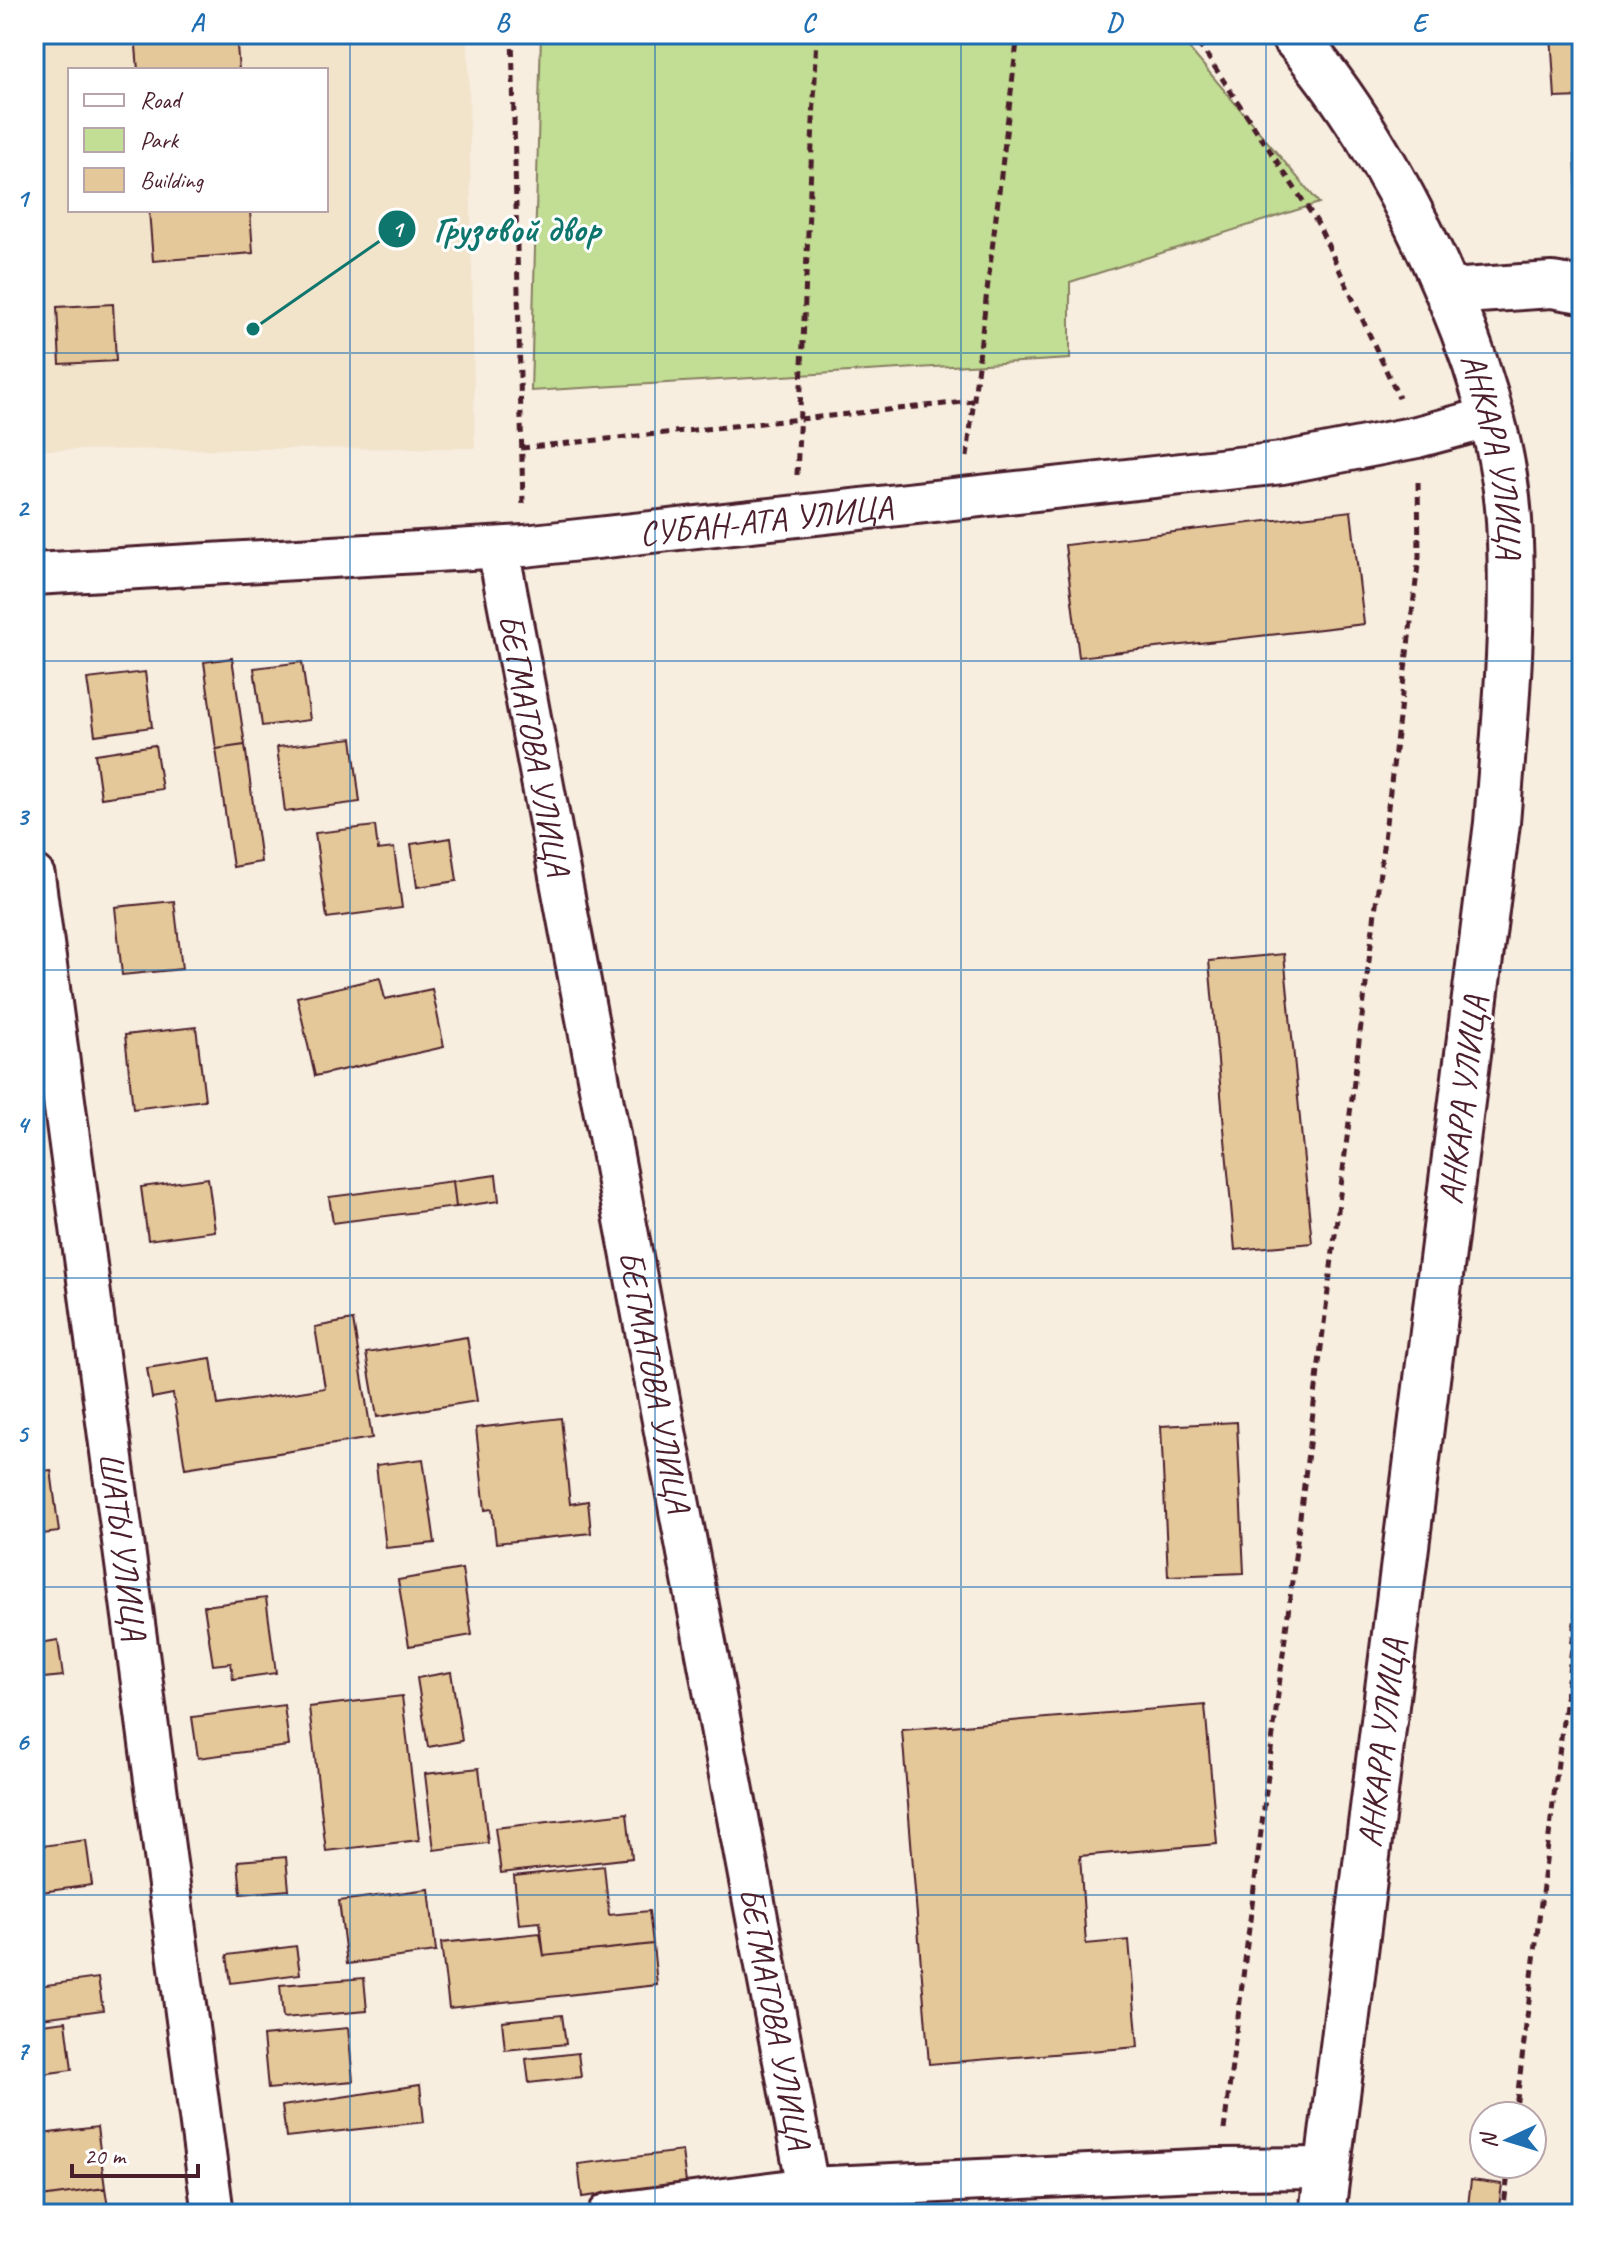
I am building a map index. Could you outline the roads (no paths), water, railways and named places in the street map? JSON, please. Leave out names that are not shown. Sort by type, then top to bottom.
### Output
[{"type":"main road","name":"АНКАРА УЛИЦА","points":[[1292,34],[1376,152],[1449,292],[1492,417],[1509,518],[1511,642],[1497,823],[1322,2214]]},
{"type":"main road","points":[[1449,292],[1552,285],[1582,290]]},
{"type":"street","name":"СУБАН-АТА УЛИЦА","points":[[34,574],[511,547],[1282,463],[1417,437],[1492,417]]},
{"type":"street","name":"БЕГМАТОВА УЛИЦА","points":[[511,547],[811,2201]]},
{"type":"street","name":"ШАТЫ УЛИЦА","points":[[34,876],[213,2214]]},
{"type":"street","points":[[609,2214],[1219,2169],[1327,2168]]},
{"type":"place","name":"Грузовой двор","points":[[253,329]]}]
